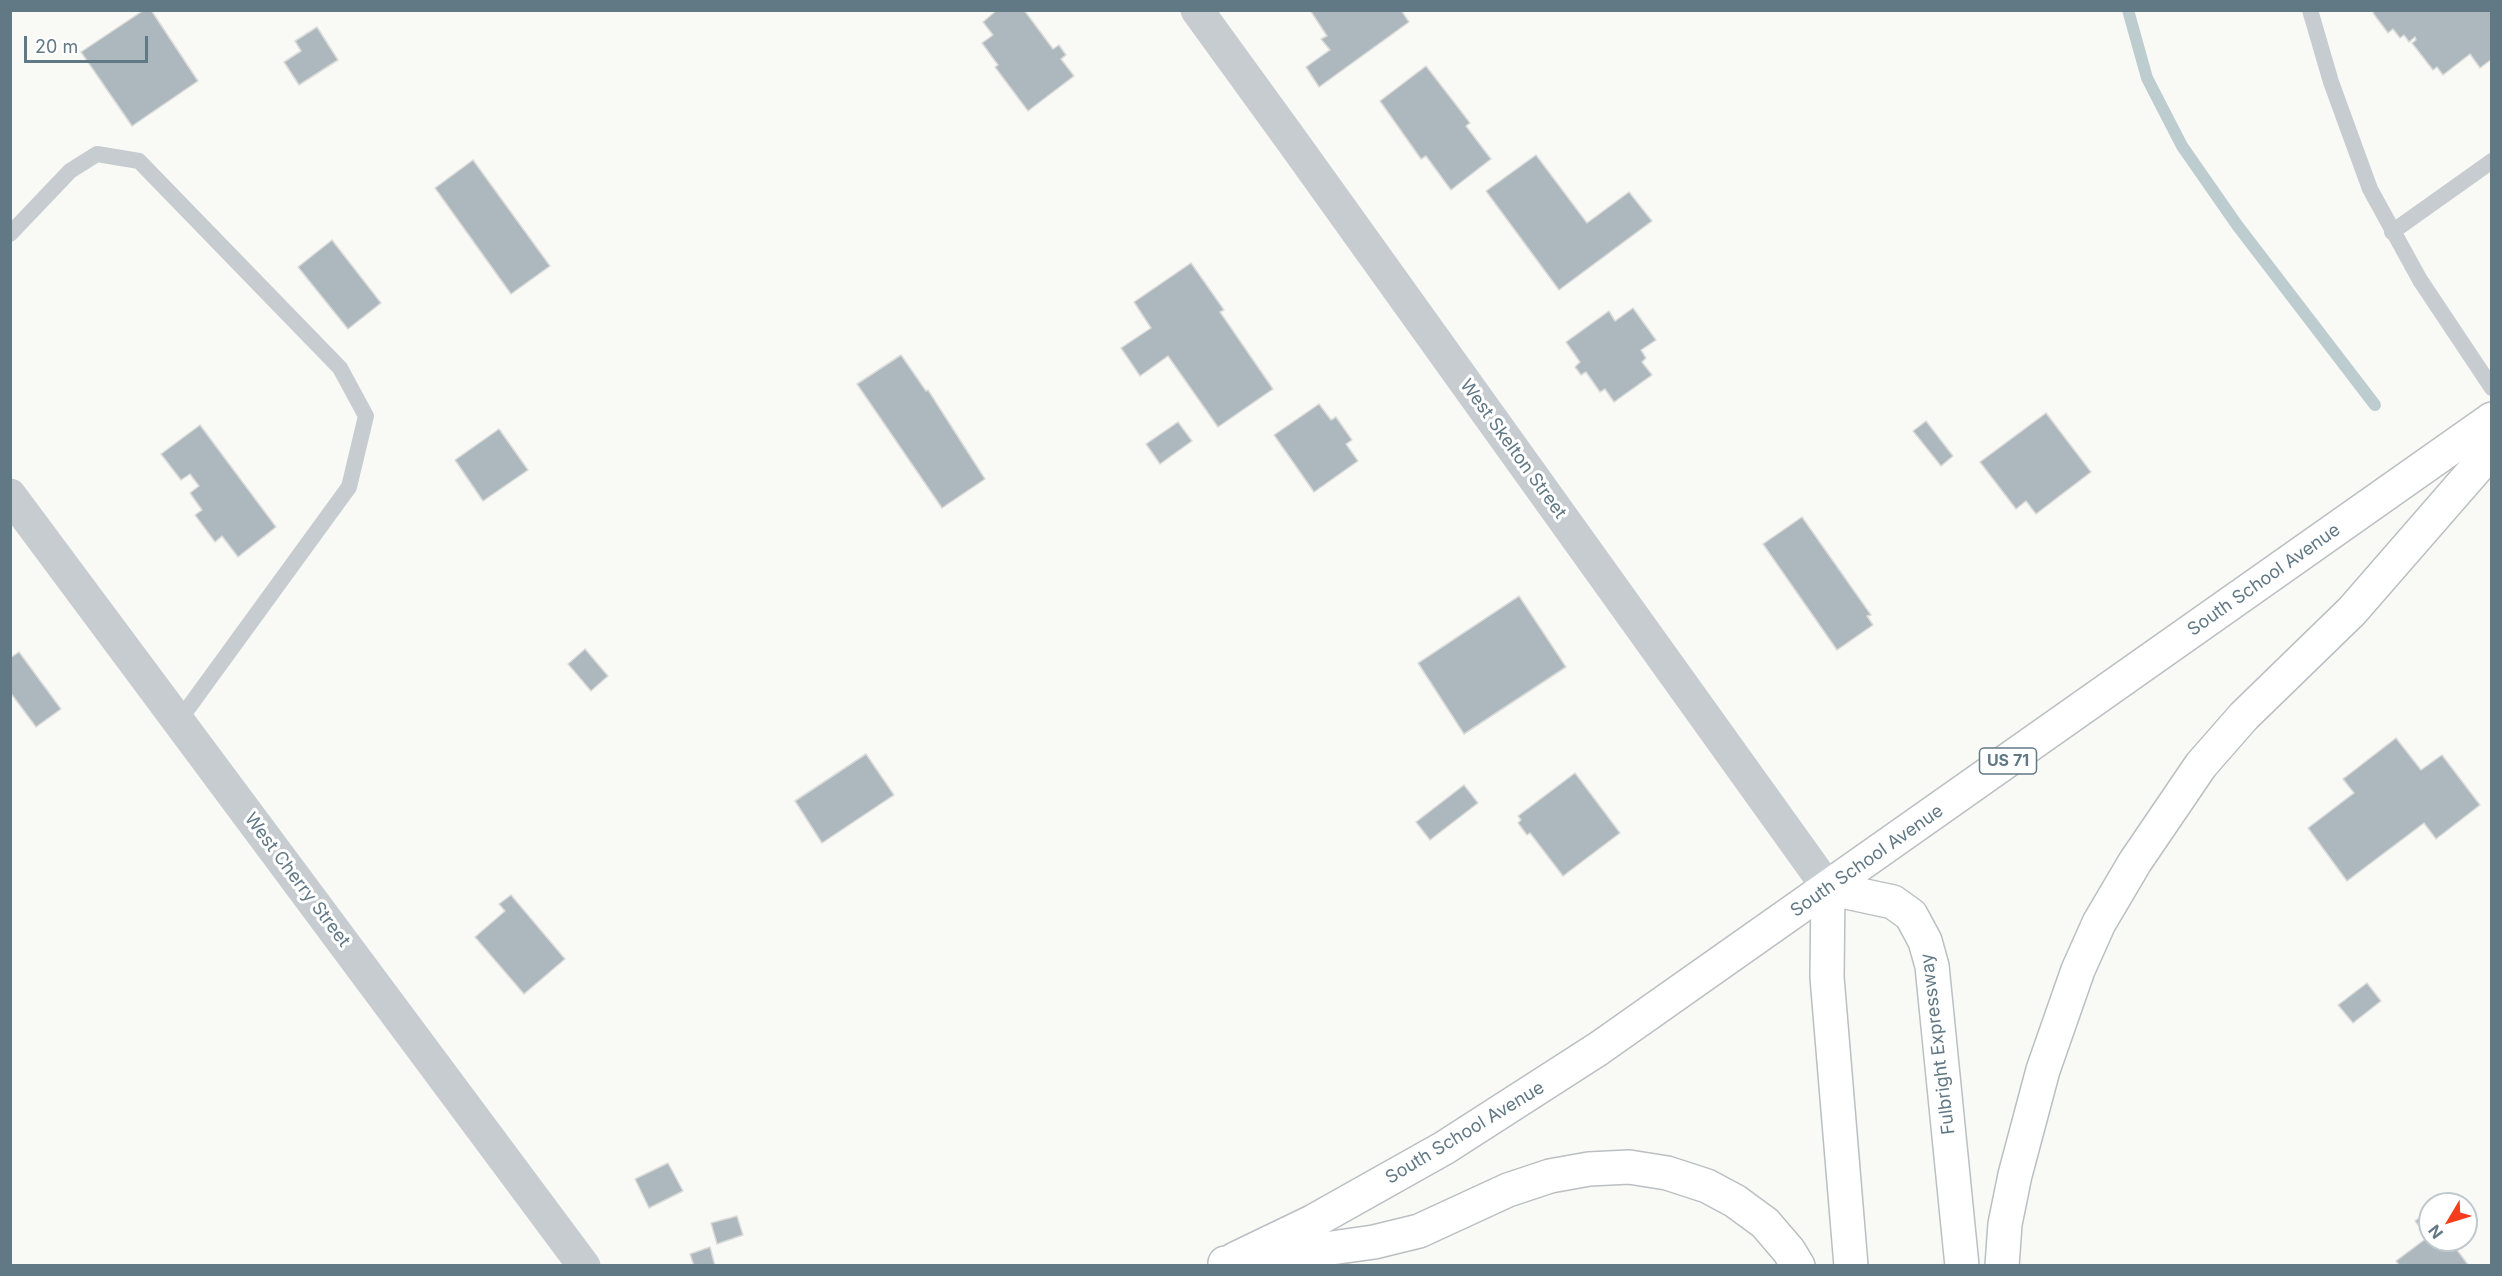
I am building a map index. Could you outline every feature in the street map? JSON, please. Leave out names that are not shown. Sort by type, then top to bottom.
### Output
[{"type":"main road","name":"South School Avenue","points":[[1222,1264],[1314,1221],[1444,1148],[1518,1102],[1828,888],[2492,419]]},
{"type":"main road","points":[[2002,1266],[2005,1224],[2015,1174],[2043,1070],[2078,970],[2099,923],[2135,862],[2201,765],[2252,708],[2352,611],[2492,450]]},
{"type":"main road","points":[[1828,888],[1827,977],[1851,1266]]},
{"type":"main road","name":"Fulbright Expressway","points":[[1828,888],[1893,902],[1911,915],[1924,941],[1932,966],[1962,1266]]},
{"type":"main road","points":[[1222,1264],[1374,1242],[1419,1231],[1508,1190],[1550,1176],[1589,1169],[1629,1167],[1666,1173],[1707,1186],[1735,1201],[1765,1223],[1789,1251],[1798,1266]]},
{"type":"street","name":"West Skelton Street","points":[[1197,10],[1828,888]]},
{"type":"street","name":"West Cherry Street","points":[[10,495],[584,1266]]},
{"type":"lane","points":[[2310,10],[2331,82],[2370,189],[2420,280],[2492,388]]},
{"type":"lane","points":[[10,234],[70,171],[97,154],[139,161],[340,368],[366,416],[349,487],[178,722]]},
{"type":"lane","points":[[2392,232],[2492,161]]},
{"type":"building","points":[[144,10],[151,10],[198,81],[132,126],[81,52]]},
{"type":"building","points":[[997,10],[1024,10],[1053,49],[1059,45],[1066,55],[1061,59],[1074,76],[1028,111],[995,67],[998,65],[982,43],[993,35],[983,22]]},
{"type":"building","points":[[1310,10],[1401,10],[1409,22],[1319,87],[1306,67],[1330,50],[1321,39],[1327,36]]},
{"type":"building","points":[[2375,10],[2492,10],[2492,59],[2480,68],[2470,54],[2443,75],[2437,67],[2433,70],[2412,43],[2416,40],[2415,37],[2409,42],[2404,35],[2400,38],[2393,29],[2388,33],[2373,13]]},
{"type":"building","points":[[317,27],[338,60],[299,85],[284,62],[301,51],[295,41]]},
{"type":"building","points":[[1426,66],[1470,123],[1466,126],[1491,159],[1451,190],[1426,156],[1421,159],[1380,101]]},
{"type":"building","points":[[1536,155],[1587,223],[1629,192],[1652,221],[1559,290],[1486,191]]},
{"type":"building","points":[[473,160],[550,266],[511,294],[435,188]]},
{"type":"building","points":[[332,240],[381,303],[348,329],[298,267]]},
{"type":"building","points":[[1191,263],[1224,310],[1220,312],[1273,389],[1218,427],[1168,356],[1140,376],[1121,348],[1151,328],[1134,302]]},
{"type":"building","points":[[1633,308],[1656,340],[1641,350],[1646,358],[1642,362],[1652,375],[1614,402],[1605,389],[1600,392],[1586,372],[1581,375],[1575,367],[1580,362],[1566,342],[1609,311],[1615,321]]},
{"type":"building","points":[[901,355],[926,391],[928,390],[985,479],[942,508],[857,384]]},
{"type":"building","points":[[1319,404],[1331,420],[1336,417],[1352,440],[1346,444],[1358,461],[1314,492],[1274,435]]},
{"type":"building","points":[[2046,413],[2091,472],[2036,514],[2026,501],[2016,509],[1980,462]]},
{"type":"building","points":[[1926,421],[1953,456],[1941,466],[1913,431]]},
{"type":"building","points":[[1178,422],[1192,441],[1160,464],[1146,444]]},
{"type":"building","points":[[200,425],[276,527],[238,557],[222,536],[215,542],[195,515],[202,510],[190,493],[199,486],[190,474],[181,480],[161,454]]},
{"type":"building","points":[[499,429],[528,470],[483,501],[455,460]]},
{"type":"building","points":[[1802,517],[1871,615],[1867,616],[1873,625],[1837,650],[1763,544]]},
{"type":"building","points":[[1519,596],[1566,667],[1464,734],[1418,663]]},
{"type":"building","points":[[585,649],[608,676],[591,691],[568,664]]},
{"type":"building","points":[[19,652],[61,709],[36,727],[10,692],[10,658]]},
{"type":"building","points":[[2396,738],[2421,770],[2442,755],[2480,805],[2436,839],[2424,823],[2347,881],[2308,828],[2354,793],[2343,779]]},
{"type":"building","points":[[866,754],[894,795],[822,843],[795,801]]},
{"type":"building","points":[[1575,773],[1620,833],[1563,876],[1530,833],[1527,835],[1518,823],[1521,820],[1518,816]]},
{"type":"building","points":[[1464,785],[1478,803],[1430,840],[1416,822]]},
{"type":"building","points":[[511,895],[565,959],[524,994],[475,937],[505,911],[499,904]]},
{"type":"building","points":[[2367,983],[2381,1001],[2353,1023],[2338,1005]]},
{"type":"building","points":[[668,1163],[683,1191],[649,1208],[635,1179]]},
{"type":"building","points":[[737,1216],[743,1235],[717,1244],[711,1223]]},
{"type":"building","points":[[2418,1244],[2418,1252],[2458,1252],[2469,1266],[2400,1266],[2396,1261]]},
{"type":"building","points":[[710,1247],[715,1266],[694,1266],[690,1254]]},
{"type":"waterway","points":[[2128,10],[2147,78],[2182,146],[2237,225],[2375,405]]}]
